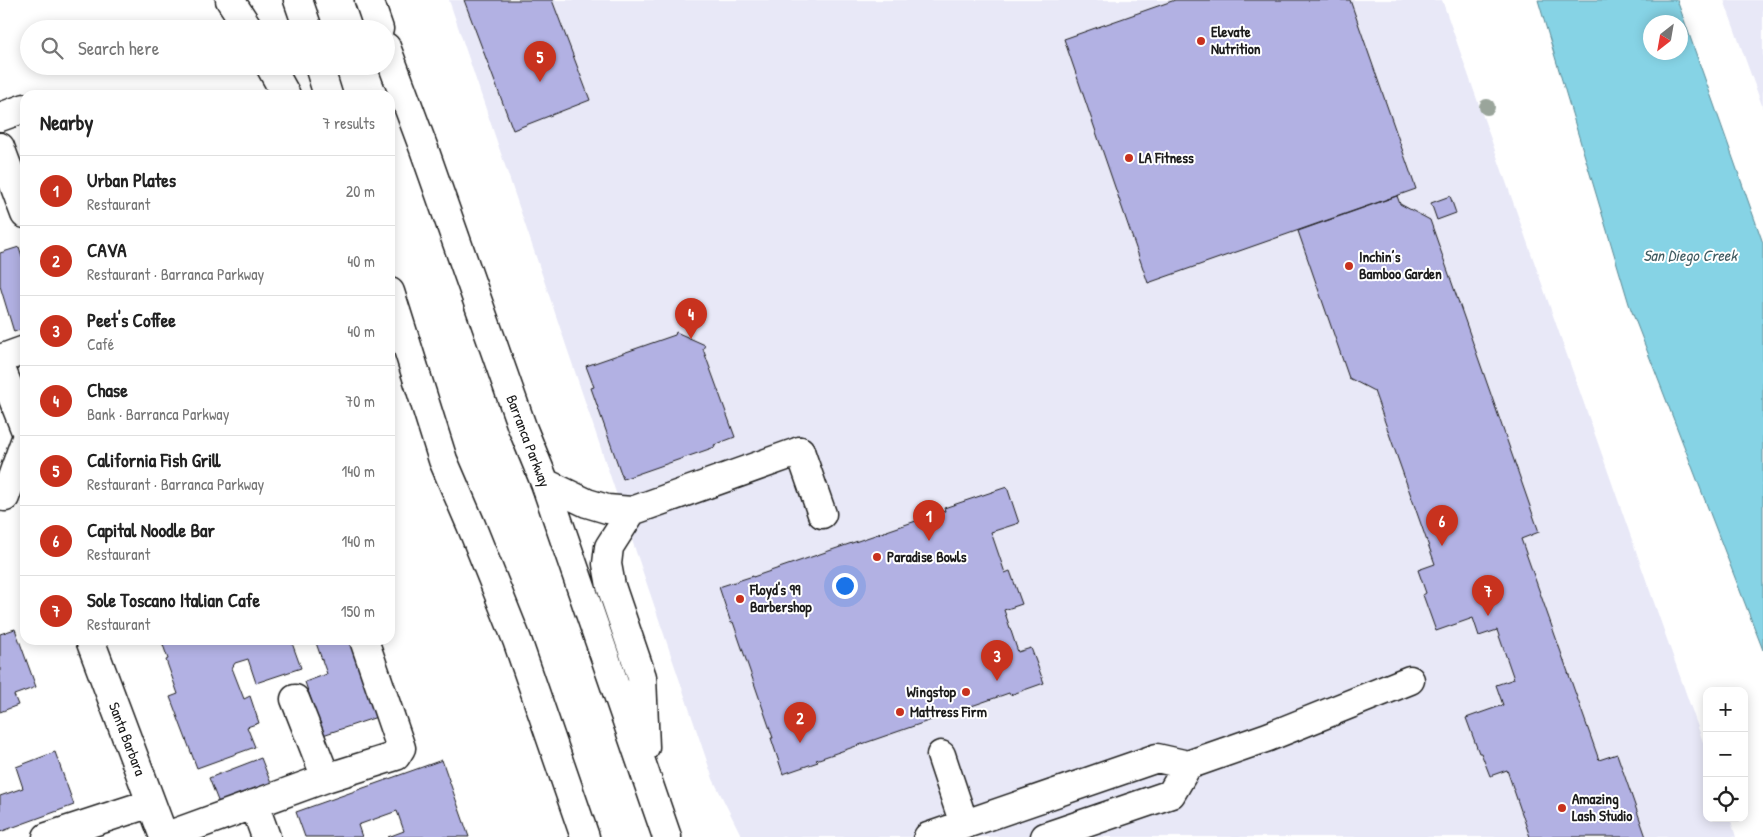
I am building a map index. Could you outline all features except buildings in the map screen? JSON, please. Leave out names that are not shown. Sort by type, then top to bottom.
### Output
[{"type":"main road","points":[[230,0],[243,20]]},
{"type":"main road","points":[[298,0],[305,20]]},
{"type":"main road","points":[[368,0],[376,20]]},
{"type":"main road","name":"Barranca Parkway","points":[[395,71],[522,427],[544,483],[667,837]]},
{"type":"main road","points":[[275,75],[283,90]]},
{"type":"main road","points":[[322,75],[326,90]]},
{"type":"main road","points":[[0,117],[20,110]]},
{"type":"main road","points":[[0,147],[20,201]]},
{"type":"main road","points":[[395,308],[443,460]]},
{"type":"main road","points":[[395,346],[471,525],[517,640],[585,837]]},
{"type":"main road","points":[[0,359],[20,352]]},
{"type":"main road","points":[[0,366],[20,418]]},
{"type":"main road","points":[[10,501],[20,450]]},
{"type":"main road","points":[[544,483],[587,503],[607,509],[632,511],[800,451],[822,514]]},
{"type":"main road","points":[[632,511],[609,547],[607,564],[611,586],[642,677],[646,778]]},
{"type":"main road","name":"Santa Barbara","points":[[92,645],[164,837]]},
{"type":"main road","points":[[164,837],[326,778],[396,756],[401,748],[366,645]]},
{"type":"main road","points":[[928,837],[1157,758],[1188,765],[1268,737],[1410,680]]},
{"type":"main road","points":[[295,699],[326,778]]},
{"type":"main road","points":[[941,755],[964,824]]},
{"type":"main road","points":[[1045,837],[1171,794],[1188,765]]},
{"type":"main road","points":[[61,835],[151,802]]},
{"type":"main road","points":[[254,804],[266,837]]},
{"type":"shaded area","points":[[449,0],[1442,0],[1703,742],[1703,822],[1731,822],[1736,837],[742,837],[713,779]]},
{"type":"shaded area","points":[[1724,0],[1763,0],[1763,108]]},
{"type":"water","name":"San Diego Creek","points":[[1538,0],[1677,0],[1682,15],[1643,15],[1643,60],[1688,60],[1688,31],[1763,243],[1763,650],[1629,304]]},
{"type":"place","name":"Elevate Nutrition","points":[[1201,41]]},
{"type":"place","name":"California Fish Grill","points":[[540,82]]},
{"type":"place","name":"LA Fitness","points":[[1129,158]]},
{"type":"place","name":"Inchin’s Bamboo Garden","points":[[1349,266]]},
{"type":"place","name":"Chase","points":[[691,339]]},
{"type":"place","name":"Urban Plates","points":[[929,541]]},
{"type":"place","name":"Capital Noodle Bar","points":[[1442,546]]},
{"type":"place","name":"Paradise Bowls","points":[[877,557]]},
{"type":"place","name":"Floyd's 99 Barbershop","points":[[740,599]]},
{"type":"place","name":"Sole Toscano Italian Cafe","points":[[1488,616]]},
{"type":"place","name":"Peet's Coffee","points":[[997,681]]},
{"type":"place","name":"Wingstop","points":[[966,692]]},
{"type":"place","name":"Mattress Firm","points":[[900,712]]},
{"type":"place","name":"CAVA","points":[[800,743]]},
{"type":"place","name":"Amazing Lash Studio","points":[[1562,808]]}]
